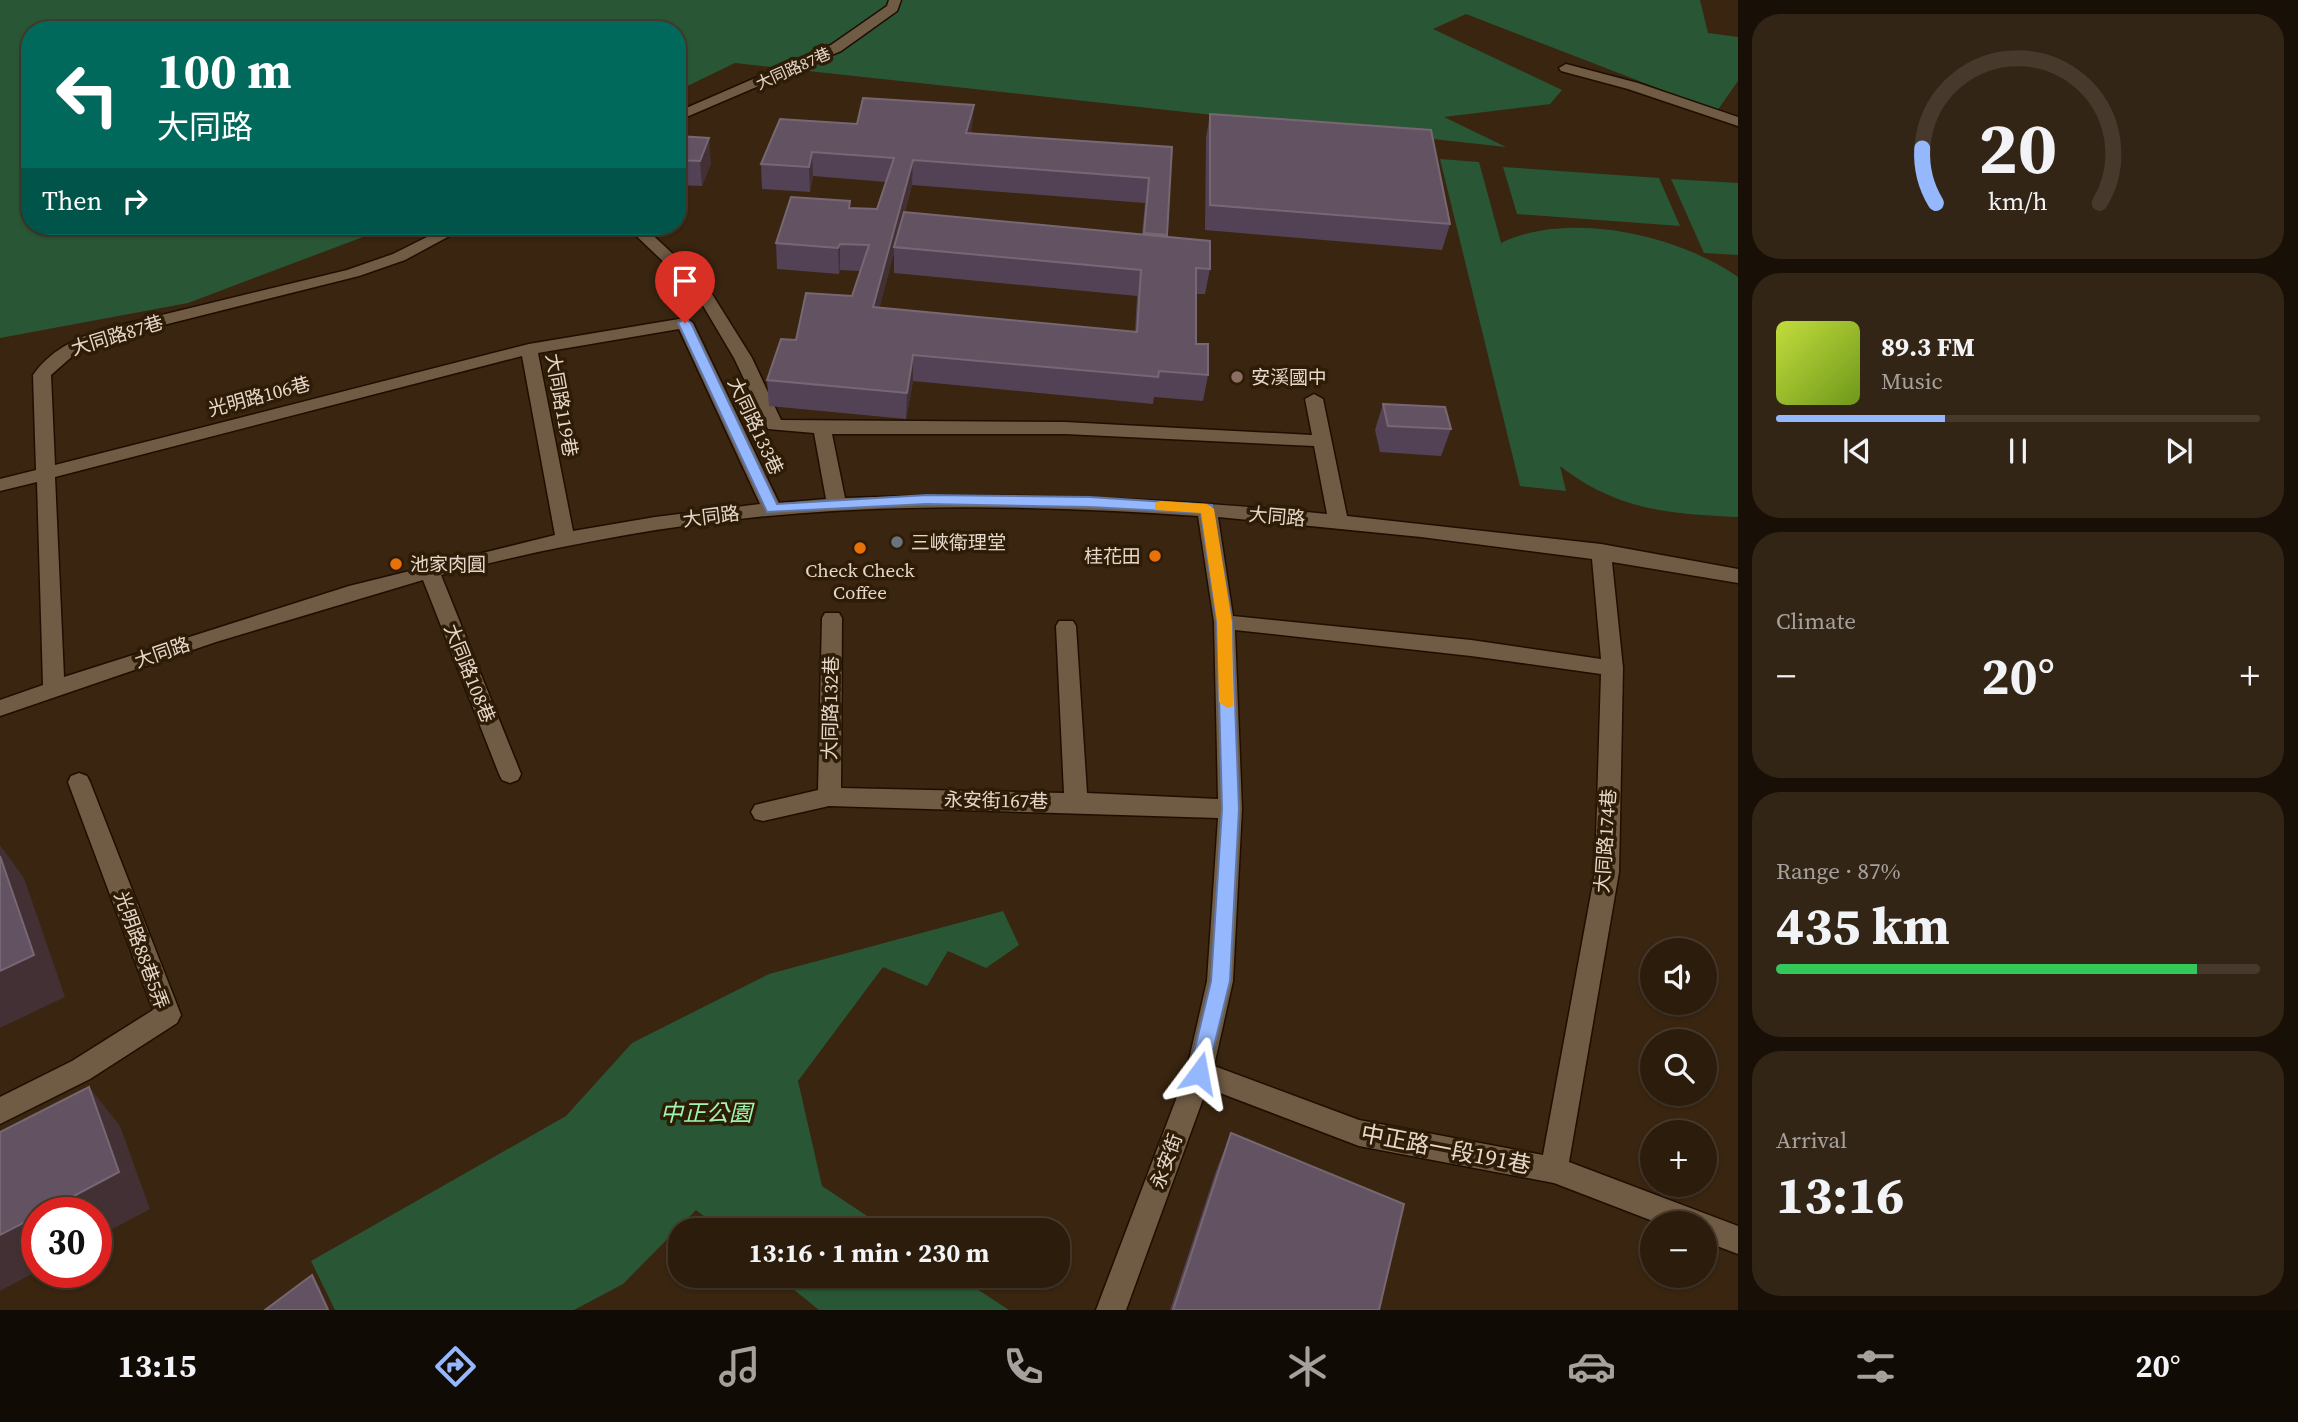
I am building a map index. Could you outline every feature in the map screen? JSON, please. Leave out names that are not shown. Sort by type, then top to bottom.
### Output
[{"type":"street","name":"大同路87巷","points":[[686,113],[836,48],[893,8],[895,0]]},
{"type":"street","points":[[1566,68],[1633,86],[1738,122]]},
{"type":"street","name":"大同路87巷","points":[[54,689],[42,375],[54,358],[72,346],[106,334],[353,273],[399,257],[442,235]]},
{"type":"street","points":[[644,235],[701,289],[743,358],[774,425],[822,428],[1065,428],[1323,441]]},
{"type":"street","name":"大同路119巷","points":[[565,539],[529,349],[685,323]]},
{"type":"street","name":"大同路133巷","points":[[685,323],[772,509]]},
{"type":"street","name":"光明路106巷","points":[[0,485],[529,349]]},
{"type":"street","points":[[1314,399],[1338,521]]},
{"type":"street","points":[[822,428],[837,505]]},
{"type":"street","name":"大同路","points":[[0,708],[253,621],[430,573],[565,539],[772,509],[927,500],[1090,502],[1207,509],[1601,551],[1738,576]]},
{"type":"street","name":"永安街","points":[[1111,1310],[1199,1073],[1220,981],[1230,809],[1224,622],[1207,509]]},
{"type":"street","name":"大同路174巷","points":[[1554,1170],[1606,872],[1612,668],[1601,551]]},
{"type":"street","name":"大同路108巷","points":[[430,573],[510,774]]},
{"type":"street","name":"大同路132巷","points":[[829,797],[832,618]]},
{"type":"street","points":[[1224,622],[1471,648],[1612,668]]},
{"type":"street","points":[[1066,626],[1076,802]]},
{"type":"street","name":"光明路88巷5弄","points":[[0,1111],[81,1070],[168,1015],[79,782]]},
{"type":"street","name":"永安街167巷","points":[[763,812],[829,797],[1076,802],[1230,809]]},
{"type":"street","name":"中正路一段191巷","points":[[1199,1073],[1359,1132],[1554,1170],[1662,1211]]},
{"type":"street","points":[[1717,1232],[1738,1240]]},
{"type":"green space","points":[[0,0],[1700,0],[1708,33],[1738,37],[1738,81],[1717,111],[1466,14],[1433,29],[1562,90],[1550,104],[1444,117],[1506,147],[735,63],[686,87],[686,21],[21,21],[21,235],[368,235],[188,303],[0,338]]},
{"type":"green space","points":[[1440,159],[1479,162],[1501,243],[1528,233],[1558,228],[1622,232],[1685,249],[1738,277],[1738,517],[1666,511],[1623,501],[1581,481],[1560,466],[1566,491],[1520,486]]},
{"type":"green space","points":[[1503,167],[1659,178],[1680,226],[1517,214]]},
{"type":"green space","points":[[1671,179],[1738,183],[1738,255],[1704,253]]},
{"type":"green space","name":"中正公園","points":[[1003,911],[1019,945],[986,968],[948,951],[927,986],[883,967],[798,1081],[822,1186],[870,1218],[706,1218],[696,1210],[688,1218],[668,1218],[668,1238],[623,1284],[574,1310],[335,1310],[311,1261],[566,1116],[632,1043],[769,974]]},
{"type":"green space","points":[[792,1288],[975,1288],[1009,1310],[819,1310]]},
{"type":"building","points":[[863,98],[974,105],[966,133],[1172,147],[1167,235],[1144,233],[1149,178],[913,160],[873,307],[1137,332],[1141,270],[894,247],[904,212],[1210,241],[1210,269],[1196,268],[1196,344],[1208,344],[1208,375],[1159,371],[1158,377],[913,355],[907,393],[767,380],[781,339],[796,340],[806,293],[852,296],[869,245],[840,244],[838,248],[776,243],[791,197],[850,201],[849,208],[877,209],[894,158],[812,152],[809,167],[761,164],[780,119],[857,124]]},
{"type":"building","points":[[1210,114],[1431,130],[1450,224],[1210,205]]},
{"type":"building","points":[[686,137],[709,138],[700,161],[686,160]]},
{"type":"building","points":[[1383,404],[1445,407],[1451,429],[1388,426]]},
{"type":"building","points":[[0,856],[34,955],[0,971]]},
{"type":"building","points":[[89,1087],[119,1172],[72,1197],[21,1197],[21,1224],[0,1235],[0,1132]]},
{"type":"building","points":[[1231,1133],[1404,1204],[1379,1310],[1173,1310]]},
{"type":"building","points":[[312,1275],[328,1310],[265,1310]]},
{"type":"slow traffic","points":[[1160,506],[1207,509],[1224,622],[1227,702]]},
{"type":"place","name":"安溪國中","points":[[1237,377]]},
{"type":"place","name":"三峽衛理堂","points":[[897,542]]},
{"type":"place","name":"Check Check Coffee","points":[[860,548]]},
{"type":"place","name":"桂花田","points":[[1155,556]]},
{"type":"place","name":"池家肉圓","points":[[396,564]]},
{"type":"route","points":[[685,323],[772,509],[927,500],[1090,502],[1207,509],[1224,622],[1230,809],[1220,981],[1199,1073]]}]
